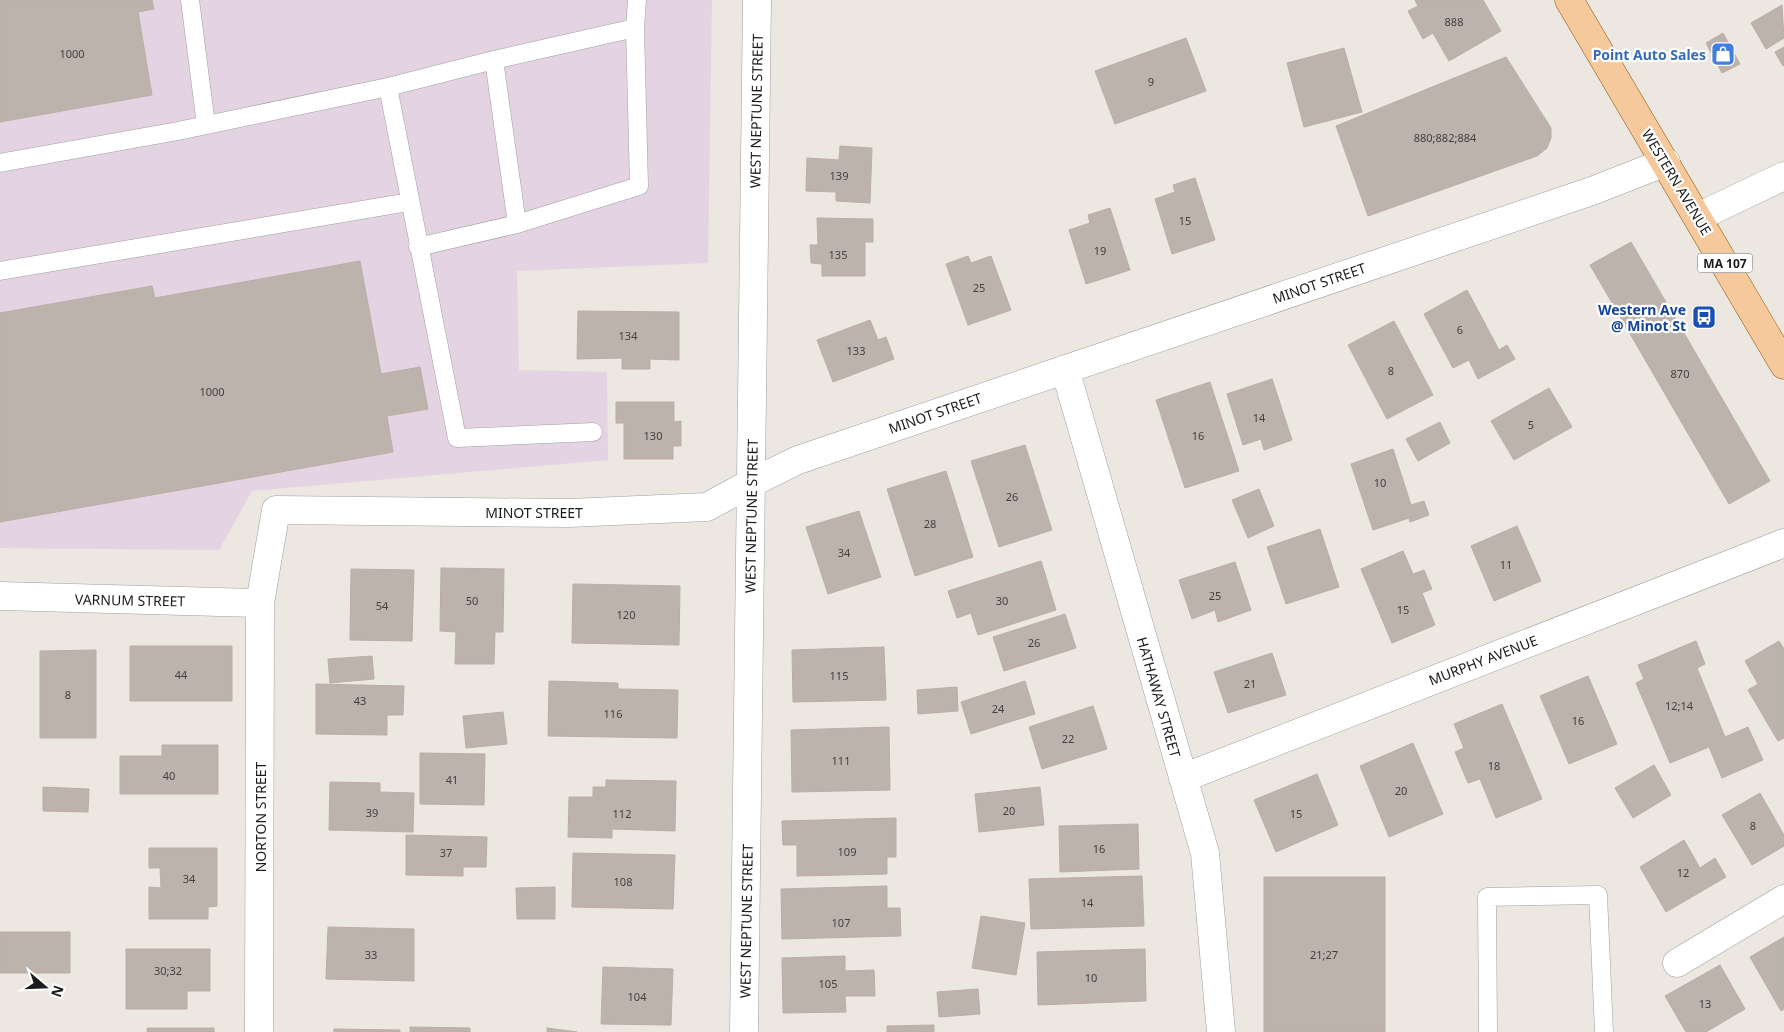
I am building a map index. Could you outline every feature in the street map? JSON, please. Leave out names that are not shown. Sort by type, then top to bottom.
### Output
[{"type":"main road","name":"WESTERN AVENUE","points":[[1569,0],[1784,365]]},
{"type":"street","name":"WEST NEPTUNE STREET","points":[[744,1032],[757,0]]},
{"type":"street","name":"MINOT STREET","points":[[260,603],[276,510],[569,512],[707,507],[751,482],[798,460],[1592,191],[1666,162]]},
{"type":"street","points":[[1698,217],[1784,176]]},
{"type":"street","name":"HATHAWAY STREET","points":[[1064,369],[1205,853],[1221,1032]]},
{"type":"street","name":"MURPHY AVENUE","points":[[1183,778],[1784,543]]},
{"type":"street","name":"VARNUM STREET","points":[[0,596],[260,603]]},
{"type":"street","name":"NORTON STREET","points":[[259,1032],[260,603]]},
{"type":"street","points":[[1676,963],[1784,899]]},
{"type":"lane","points":[[190,0],[206,125]]},
{"type":"lane","points":[[418,247],[518,224],[639,186],[635,28],[637,0]]},
{"type":"lane","points":[[0,163],[206,125],[388,87],[494,60],[635,28]]},
{"type":"lane","points":[[494,60],[518,224]]},
{"type":"lane","points":[[388,87],[409,202],[457,438],[593,432]]},
{"type":"lane","points":[[0,271],[409,202]]},
{"type":"lane","points":[[1488,1032],[1487,897],[1598,895],[1604,1032]]},
{"type":"shaded area","points":[[0,0],[712,0],[708,263],[517,271],[519,370],[607,372],[608,460],[252,491],[219,550],[0,548]]},
{"type":"building","points":[[0,0],[152,0],[154,9],[138,12],[152,95],[0,122]]},
{"type":"building","points":[[1415,0],[1483,0],[1501,31],[1449,61],[1433,33],[1423,39],[1408,11],[1418,6]]},
{"type":"building","points":[[1782,5],[1784,38],[1766,49],[1751,23]]},
{"type":"building","name":"Point Auto Sales","points":[[1723,33],[1740,64],[1722,73],[1706,43]]},
{"type":"building","points":[[1186,38],[1206,91],[1115,124],[1095,71]]},
{"type":"building","points":[[1784,47],[1784,65],[1783,66],[1775,52]]},
{"type":"building","points":[[1344,48],[1362,112],[1304,127],[1287,63]]},
{"type":"building","points":[[1506,57],[1551,128],[1551,138],[1547,148],[1537,156],[1368,216],[1336,126]]},
{"type":"building","points":[[840,146],[872,148],[870,203],[836,201],[836,192],[806,191],[807,158],[839,160]]},
{"type":"building","points":[[1195,178],[1215,240],[1172,254],[1155,199],[1175,192],[1173,185]]},
{"type":"building","points":[[1110,208],[1130,270],[1086,284],[1069,230],[1090,223],[1088,215]]},
{"type":"building","points":[[817,218],[873,219],[873,242],[865,242],[865,276],[822,276],[822,264],[811,263],[810,245],[818,245]]},
{"type":"building","points":[[1631,242],[1770,481],[1729,504],[1590,265]]},
{"type":"building","points":[[968,256],[971,263],[991,256],[1011,310],[968,325],[946,264]]},
{"type":"building","points":[[360,261],[381,374],[420,367],[428,409],[387,416],[393,452],[0,522],[0,313],[152,286],[155,298]]},
{"type":"building","points":[[1467,290],[1499,350],[1507,345],[1515,359],[1478,379],[1469,360],[1453,368],[1424,314]]},
{"type":"building","points":[[578,311],[679,312],[679,360],[650,359],[650,369],[622,369],[622,358],[577,359]]},
{"type":"building","points":[[870,320],[878,340],[886,337],[894,359],[833,382],[817,340]]},
{"type":"building","points":[[1394,321],[1433,395],[1387,419],[1348,345]]},
{"type":"building","points":[[1272,379],[1292,440],[1264,450],[1261,439],[1243,445],[1227,394]]},
{"type":"building","points":[[1210,382],[1239,471],[1185,488],[1156,400]]},
{"type":"building","points":[[1549,388],[1572,427],[1514,460],[1491,421]]},
{"type":"building","points":[[616,402],[674,402],[674,422],[681,421],[681,446],[673,446],[673,459],[624,459],[624,423],[616,423]]},
{"type":"building","points":[[1440,422],[1450,443],[1418,461],[1406,439]]},
{"type":"building","points":[[1025,445],[1052,530],[999,547],[971,461]]},
{"type":"building","points":[[1393,449],[1411,505],[1424,501],[1429,515],[1410,522],[1409,518],[1373,530],[1351,464]]},
{"type":"building","points":[[946,471],[973,557],[915,576],[887,489]]},
{"type":"building","points":[[1259,489],[1274,526],[1248,538],[1232,500]]},
{"type":"building","points":[[859,511],[881,577],[828,594],[806,527]]},
{"type":"building","points":[[1517,526],[1541,581],[1494,601],[1471,546]]},
{"type":"building","points":[[1320,529],[1339,587],[1286,604],[1267,547]]},
{"type":"building","points":[[1403,551],[1413,574],[1424,570],[1432,589],[1422,593],[1435,625],[1392,643],[1361,569]]},
{"type":"building","points":[[1041,561],[1056,610],[978,635],[971,613],[957,618],[948,591]]},
{"type":"building","points":[[1235,562],[1251,610],[1218,622],[1215,610],[1192,619],[1179,580]]},
{"type":"building","points":[[441,568],[504,569],[503,632],[495,632],[494,664],[455,664],[456,632],[440,631]]},
{"type":"building","points":[[351,569],[414,570],[412,641],[350,640]]},
{"type":"building","points":[[573,584],[680,586],[679,645],[572,643]]},
{"type":"building","points":[[1065,614],[1076,648],[1004,671],[993,637]]},
{"type":"building","points":[[1696,641],[1705,664],[1697,668],[1725,737],[1748,727],[1763,760],[1722,778],[1709,747],[1670,763],[1636,683],[1644,679],[1638,665]]},
{"type":"building","points":[[1779,641],[1784,649],[1784,738],[1778,741],[1748,690],[1758,684],[1745,661]]},
{"type":"building","points":[[130,646],[232,646],[232,701],[130,701]]},
{"type":"building","points":[[884,647],[886,700],[793,702],[792,650]]},
{"type":"building","points":[[96,650],[96,738],[40,738],[40,651]]},
{"type":"building","points":[[1272,653],[1286,695],[1228,713],[1214,672]]},
{"type":"building","points":[[372,656],[374,679],[330,683],[328,659]]},
{"type":"building","points":[[1588,676],[1617,744],[1569,764],[1540,696]]},
{"type":"building","points":[[549,681],[618,683],[618,689],[678,690],[677,738],[548,736]]},
{"type":"building","points":[[1025,681],[1035,714],[971,734],[961,702]]},
{"type":"building","points":[[316,684],[404,686],[403,715],[387,715],[387,735],[316,734]]},
{"type":"building","points":[[957,687],[958,711],[918,714],[917,690]]},
{"type":"building","points":[[1502,704],[1542,799],[1496,818],[1480,779],[1468,783],[1455,752],[1464,748],[1454,724]]},
{"type":"building","points":[[1093,706],[1107,749],[1042,769],[1029,727]]},
{"type":"building","points":[[503,712],[507,744],[466,748],[463,716]]},
{"type":"building","points":[[889,727],[890,790],[792,792],[791,730]]},
{"type":"building","points":[[1413,743],[1443,814],[1389,837],[1360,766]]},
{"type":"building","points":[[162,745],[218,745],[218,794],[120,794],[120,756],[162,756]]},
{"type":"building","points":[[420,753],[485,754],[484,805],[420,804]]},
{"type":"building","points":[[1654,765],[1671,795],[1633,818],[1615,788]]},
{"type":"building","points":[[1317,774],[1338,825],[1276,852],[1254,800]]},
{"type":"building","points":[[606,780],[676,781],[675,831],[612,829],[612,838],[568,837],[569,797],[593,797],[593,787],[606,787]]},
{"type":"building","points":[[330,782],[380,783],[380,792],[414,793],[413,832],[329,830]]},
{"type":"building","points":[[43,787],[89,789],[88,812],[43,811]]},
{"type":"building","points":[[1040,787],[1044,825],[979,832],[975,794]]},
{"type":"building","points":[[1760,793],[1784,835],[1784,846],[1752,865],[1722,815]]},
{"type":"building","points":[[896,818],[896,857],[887,857],[887,874],[797,876],[797,845],[783,845],[782,821]]},
{"type":"building","points":[[1138,824],[1139,869],[1060,872],[1059,826]]},
{"type":"building","points":[[406,835],[487,837],[486,867],[463,867],[463,876],[406,875]]},
{"type":"building","points":[[1684,840],[1700,868],[1715,858],[1726,877],[1666,912],[1640,867]]},
{"type":"building","points":[[149,848],[217,848],[217,906],[208,907],[208,919],[149,919],[149,887],[161,888],[160,868],[149,868]]},
{"type":"building","points":[[573,853],[675,855],[673,909],[572,907]]},
{"type":"building","points":[[1142,876],[1144,926],[1031,929],[1029,879]]},
{"type":"building","points":[[1264,877],[1385,877],[1385,1032],[1264,1032]]},
{"type":"building","points":[[887,886],[887,908],[900,908],[901,936],[782,939],[781,889]]},
{"type":"building","points":[[555,887],[555,919],[517,919],[516,888]]},
{"type":"building","points":[[981,916],[1025,923],[1016,975],[972,968]]},
{"type":"building","points":[[328,927],[414,929],[414,981],[326,979]]},
{"type":"building","points":[[0,932],[70,932],[70,973],[0,973]]},
{"type":"building","points":[[1784,937],[1784,1009],[1781,1011],[1750,957]]},
{"type":"building","points":[[126,949],[210,949],[210,991],[187,991],[187,1009],[126,1009]]},
{"type":"building","points":[[1145,949],[1146,1001],[1038,1005],[1037,952]]},
{"type":"building","points":[[845,956],[845,971],[874,970],[875,996],[845,996],[846,1012],[783,1013],[782,958]]},
{"type":"building","points":[[1720,965],[1745,1009],[1706,1032],[1686,1032],[1665,996]]},
{"type":"building","points":[[603,967],[673,969],[671,1025],[601,1024]]},
{"type":"building","points":[[978,989],[980,1014],[939,1017],[937,992]]},
{"type":"building","points":[[934,1025],[934,1032],[887,1032],[887,1026]]},
{"type":"building","points":[[410,1027],[470,1028],[470,1032],[410,1032]]},
{"type":"building","points":[[147,1028],[214,1028],[214,1032],[147,1032]]},
{"type":"building","points":[[547,1028],[577,1032],[547,1032]]},
{"type":"building","points":[[334,1029],[400,1030],[400,1032],[334,1032]]},
{"type":"place","name":"Point Auto Sales","points":[[1723,54]]},
{"type":"place","name":"Western Ave @ Minot St","points":[[1704,317]]}]
